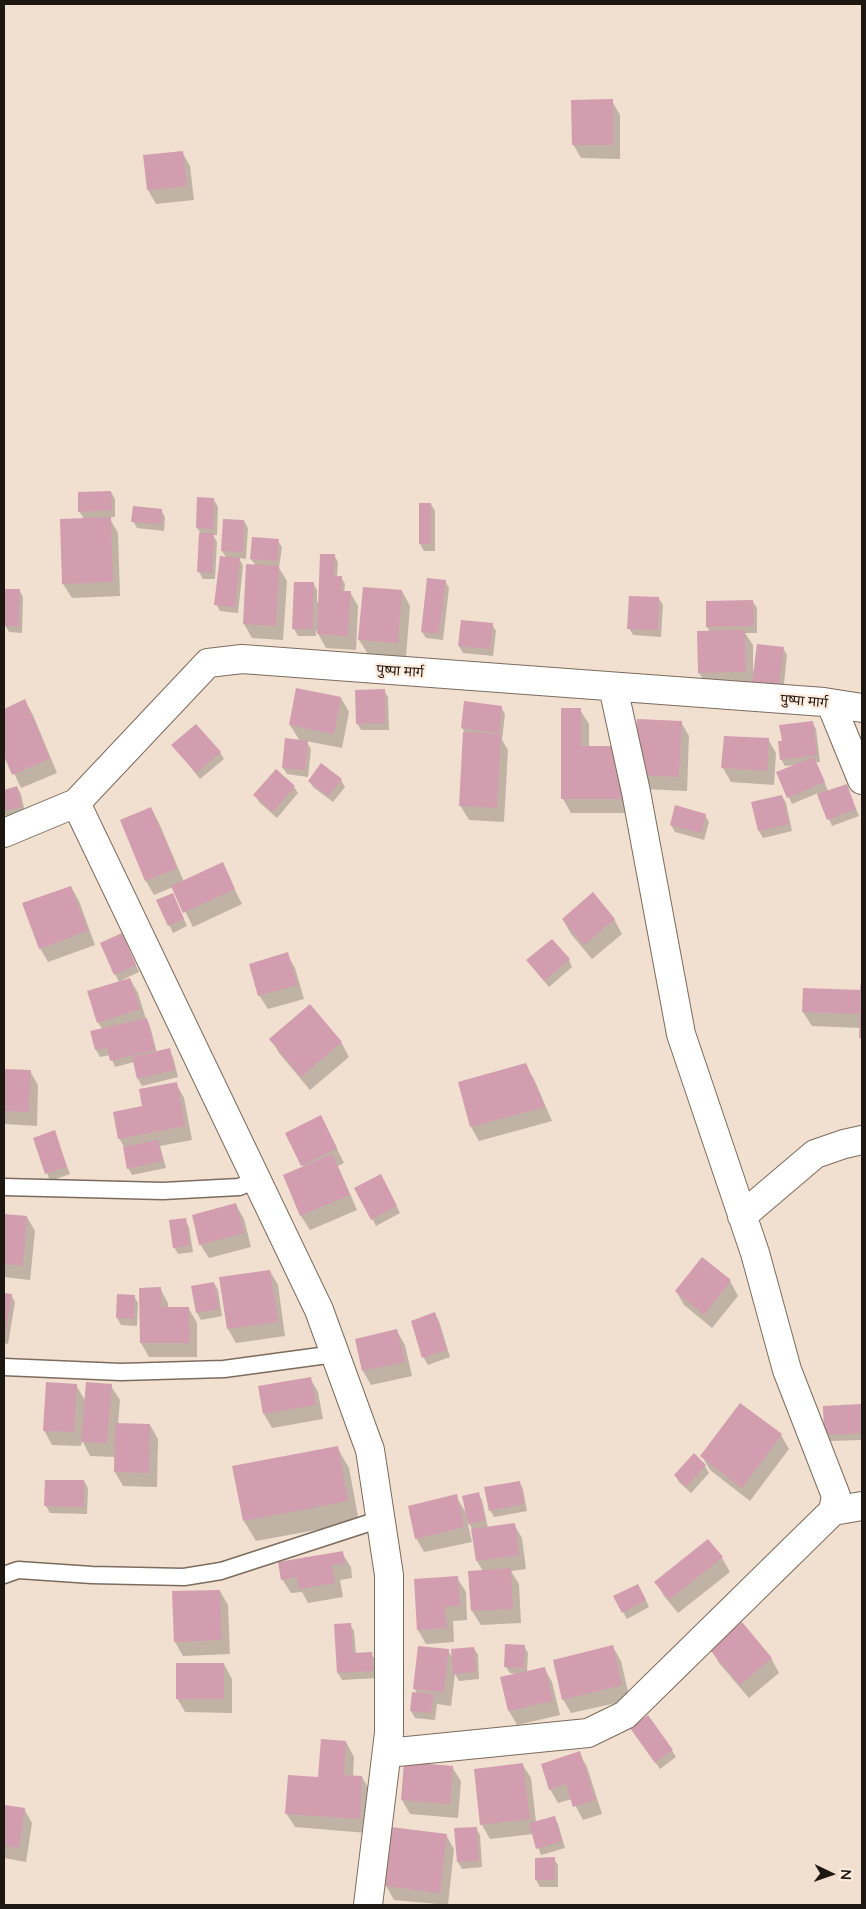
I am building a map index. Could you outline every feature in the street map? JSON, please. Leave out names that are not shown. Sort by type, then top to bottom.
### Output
[{"type":"street","name":"पुष्पा मार्ग","points":[[4,833],[76,803],[208,663],[242,660],[613,687],[862,708]]},
{"type":"street","points":[[613,687],[636,792],[681,1034],[755,1253],[787,1370],[836,1496],[834,1511]]},
{"type":"street","points":[[831,704],[862,780]]},
{"type":"street","points":[[76,803],[319,1310],[370,1450],[390,1575],[389,1734],[368,1905]]},
{"type":"street","points":[[742,1216],[814,1154],[862,1140]]},
{"type":"street","points":[[387,1753],[588,1733],[625,1715],[834,1511],[862,1506]]},
{"type":"lane","points":[[4,1187],[163,1191],[239,1188],[256,1180]]},
{"type":"lane","points":[[4,1367],[121,1372],[224,1369],[335,1354]]},
{"type":"lane","points":[[4,1575],[18,1570],[92,1575],[184,1577],[221,1572],[381,1519]]},
{"type":"building","points":[[613,99],[613,145],[572,145],[571,100]]},
{"type":"building","points":[[183,151],[187,186],[147,190],[143,155]]},
{"type":"building","points":[[111,491],[112,510],[78,512],[78,492]]},
{"type":"building","points":[[197,497],[214,498],[213,529],[196,528]]},
{"type":"building","points":[[419,503],[431,503],[431,544],[419,544]]},
{"type":"building","points":[[133,506],[162,509],[161,524],[131,522]]},
{"type":"building","points":[[111,517],[113,582],[62,584],[60,519]]},
{"type":"building","points":[[223,519],[244,520],[243,552],[221,551]]},
{"type":"building","points":[[199,533],[214,533],[212,573],[197,572]]},
{"type":"building","points":[[252,537],[279,539],[277,561],[250,559]]},
{"type":"building","points":[[320,554],[335,554],[334,576],[342,576],[341,591],[351,591],[348,636],[317,634]]},
{"type":"building","points":[[220,556],[240,558],[235,607],[214,605]]},
{"type":"building","points":[[246,564],[279,566],[276,626],[243,624]]},
{"type":"building","points":[[427,578],[446,580],[439,634],[421,632]]},
{"type":"building","points":[[294,582],[314,582],[313,629],[292,629]]},
{"type":"building","points":[[363,587],[402,590],[398,643],[358,640]]},
{"type":"building","points":[[4,589],[20,589],[19,626],[4,626]]},
{"type":"building","points":[[629,596],[659,597],[658,630],[627,629]]},
{"type":"building","points":[[753,600],[754,626],[706,627],[706,601]]},
{"type":"building","points":[[461,620],[493,623],[490,649],[458,646]]},
{"type":"building","points":[[745,630],[746,672],[698,673],[697,631]]},
{"type":"building","points":[[757,644],[784,647],[779,686],[752,683]]},
{"type":"building","points":[[296,688],[341,697],[334,734],[289,725]]},
{"type":"building","points":[[385,689],[385,723],[356,724],[355,690]]},
{"type":"building","points":[[25,699],[50,759],[12,775],[4,756],[4,709]]},
{"type":"building","points":[[464,701],[502,706],[499,733],[461,728]]},
{"type":"building","points":[[561,708],[581,708],[581,746],[621,746],[622,799],[561,799]]},
{"type":"building","points":[[637,719],[682,721],[679,777],[634,775]]},
{"type":"building","points":[[813,721],[817,755],[780,760],[778,741],[782,741],[779,725]]},
{"type":"building","points":[[196,724],[221,752],[196,773],[171,745]]},
{"type":"building","points":[[463,732],[501,734],[497,808],[459,806]]},
{"type":"building","points":[[724,736],[769,738],[767,771],[721,768]]},
{"type":"building","points":[[285,738],[308,741],[305,770],[282,768]]},
{"type":"building","points":[[814,757],[825,782],[787,798],[776,772]]},
{"type":"building","points":[[321,763],[342,779],[328,796],[308,781]]},
{"type":"building","points":[[276,769],[295,786],[273,812],[253,795]]},
{"type":"building","points":[[847,784],[856,809],[827,820],[817,794]]},
{"type":"building","points":[[17,786],[22,807],[4,811],[4,790]]},
{"type":"building","points":[[782,795],[789,824],[758,831],[751,802]]},
{"type":"building","points":[[675,805],[706,814],[701,833],[670,825]]},
{"type":"building","points":[[151,807],[177,868],[145,881],[120,820]]},
{"type":"building","points":[[223,862],[235,889],[183,913],[171,886]]},
{"type":"building","points":[[71,886],[88,931],[39,949],[22,903]]},
{"type":"building","points":[[593,892],[615,919],[584,945],[562,919]]},
{"type":"building","points":[[173,893],[184,919],[168,926],[156,900]]},
{"type":"building","points":[[122,933],[136,965],[114,975],[100,943]]},
{"type":"building","points":[[552,939],[570,959],[544,981],[526,960]]},
{"type":"building","points":[[288,952],[297,985],[258,996],[249,964]]},
{"type":"building","points":[[130,978],[140,1009],[97,1023],[87,991]]},
{"type":"building","points":[[861,981],[862,1038],[859,1038],[860,1014],[802,1012],[803,988],[860,990]]},
{"type":"building","points":[[310,1004],[342,1042],[301,1077],[269,1039]]},
{"type":"building","points":[[147,1018],[155,1050],[110,1061],[107,1048],[95,1050],[90,1031]]},
{"type":"building","points":[[170,1048],[175,1070],[137,1079],[132,1057]]},
{"type":"building","points":[[526,1063],[545,1107],[470,1127],[458,1082]]},
{"type":"building","points":[[4,1069],[31,1070],[29,1112],[4,1111]]},
{"type":"building","points":[[177,1082],[185,1126],[118,1139],[113,1112],[142,1106],[139,1089]]},
{"type":"building","points":[[321,1115],[337,1148],[301,1166],[285,1133]]},
{"type":"building","points":[[55,1130],[67,1167],[45,1174],[33,1138]]},
{"type":"building","points":[[158,1140],[163,1161],[127,1169],[123,1147]]},
{"type":"building","points":[[332,1154],[350,1195],[300,1216],[283,1175]]},
{"type":"building","points":[[381,1174],[397,1206],[371,1220],[354,1188]]},
{"type":"building","points":[[236,1203],[244,1233],[199,1245],[192,1215]]},
{"type":"building","points":[[4,1214],[27,1216],[23,1266],[4,1264]]},
{"type":"building","points":[[186,1218],[190,1246],[173,1248],[169,1220]]},
{"type":"building","points":[[702,1257],[731,1280],[704,1315],[675,1291]]},
{"type":"building","points":[[270,1270],[278,1322],[227,1329],[219,1277]]},
{"type":"building","points":[[214,1282],[219,1309],[196,1313],[191,1286]]},
{"type":"building","points":[[161,1287],[161,1307],[189,1307],[190,1343],[140,1343],[139,1288]]},
{"type":"building","points":[[4,1293],[12,1294],[5,1336],[4,1336]]},
{"type":"building","points":[[117,1294],[135,1295],[134,1319],[116,1318]]},
{"type":"building","points":[[435,1312],[447,1350],[422,1358],[411,1321]]},
{"type":"building","points":[[397,1329],[405,1362],[362,1371],[355,1339]]},
{"type":"building","points":[[311,1377],[316,1405],[263,1414],[258,1386]]},
{"type":"building","points":[[46,1382],[77,1384],[74,1432],[43,1431]]},
{"type":"building","points":[[86,1382],[112,1384],[107,1443],[81,1442]]},
{"type":"building","points":[[740,1403],[782,1434],[742,1488],[700,1456]]},
{"type":"building","points":[[862,1404],[862,1433],[824,1435],[823,1406]]},
{"type":"building","points":[[115,1423],[150,1424],[149,1473],[114,1472]]},
{"type":"building","points":[[338,1446],[348,1501],[243,1521],[232,1466]]},
{"type":"building","points":[[694,1453],[706,1465],[686,1487],[674,1475]]},
{"type":"building","points":[[45,1480],[84,1480],[84,1507],[44,1506]]},
{"type":"building","points":[[520,1481],[524,1504],[489,1511],[484,1487]]},
{"type":"building","points":[[479,1492],[485,1520],[468,1524],[462,1496]]},
{"type":"building","points":[[457,1494],[464,1527],[415,1539],[408,1506]]},
{"type":"building","points":[[515,1523],[519,1555],[476,1561],[471,1529]]},
{"type":"building","points":[[708,1539],[723,1557],[669,1600],[654,1582]]},
{"type":"building","points":[[343,1551],[345,1564],[332,1565],[335,1583],[299,1589],[297,1577],[281,1580],[278,1562]]},
{"type":"building","points":[[511,1568],[513,1609],[471,1611],[468,1571]]},
{"type":"building","points":[[458,1576],[460,1606],[445,1607],[447,1628],[417,1630],[414,1579]]},
{"type":"building","points":[[638,1584],[646,1600],[622,1613],[613,1596]]},
{"type":"building","points":[[220,1590],[222,1640],[174,1642],[172,1591]]},
{"type":"building","points":[[742,1622],[772,1658],[740,1685],[709,1649]]},
{"type":"building","points":[[351,1623],[353,1653],[372,1652],[373,1671],[337,1673],[334,1624]]},
{"type":"building","points":[[505,1644],[525,1645],[524,1668],[504,1667]]},
{"type":"building","points":[[613,1645],[622,1685],[562,1700],[553,1660]]},
{"type":"building","points":[[418,1646],[449,1649],[444,1692],[413,1689]]},
{"type":"building","points":[[474,1647],[476,1672],[453,1674],[451,1649]]},
{"type":"building","points":[[176,1663],[224,1663],[224,1699],[176,1699]]},
{"type":"building","points":[[545,1667],[553,1701],[508,1711],[500,1677]]},
{"type":"building","points":[[412,1692],[434,1694],[431,1713],[410,1711]]},
{"type":"building","points":[[648,1715],[673,1750],[655,1763],[630,1728]]},
{"type":"building","points":[[321,1739],[346,1741],[344,1775],[362,1776],[360,1819],[285,1814],[288,1775],[318,1777]]},
{"type":"building","points":[[580,1751],[595,1800],[573,1807],[566,1784],[549,1790],[541,1764]]},
{"type":"building","points":[[404,1762],[453,1766],[450,1804],[401,1800]]},
{"type":"building","points":[[523,1763],[530,1819],[480,1825],[474,1769]]},
{"type":"building","points":[[4,1805],[25,1808],[19,1848],[4,1846]]},
{"type":"building","points":[[555,1816],[562,1841],[536,1849],[529,1823]]},
{"type":"building","points":[[391,1827],[447,1834],[440,1893],[384,1886]]},
{"type":"building","points":[[477,1827],[479,1861],[457,1862],[454,1828]]},
{"type":"building","points":[[555,1857],[555,1880],[535,1880],[535,1858]]}]
